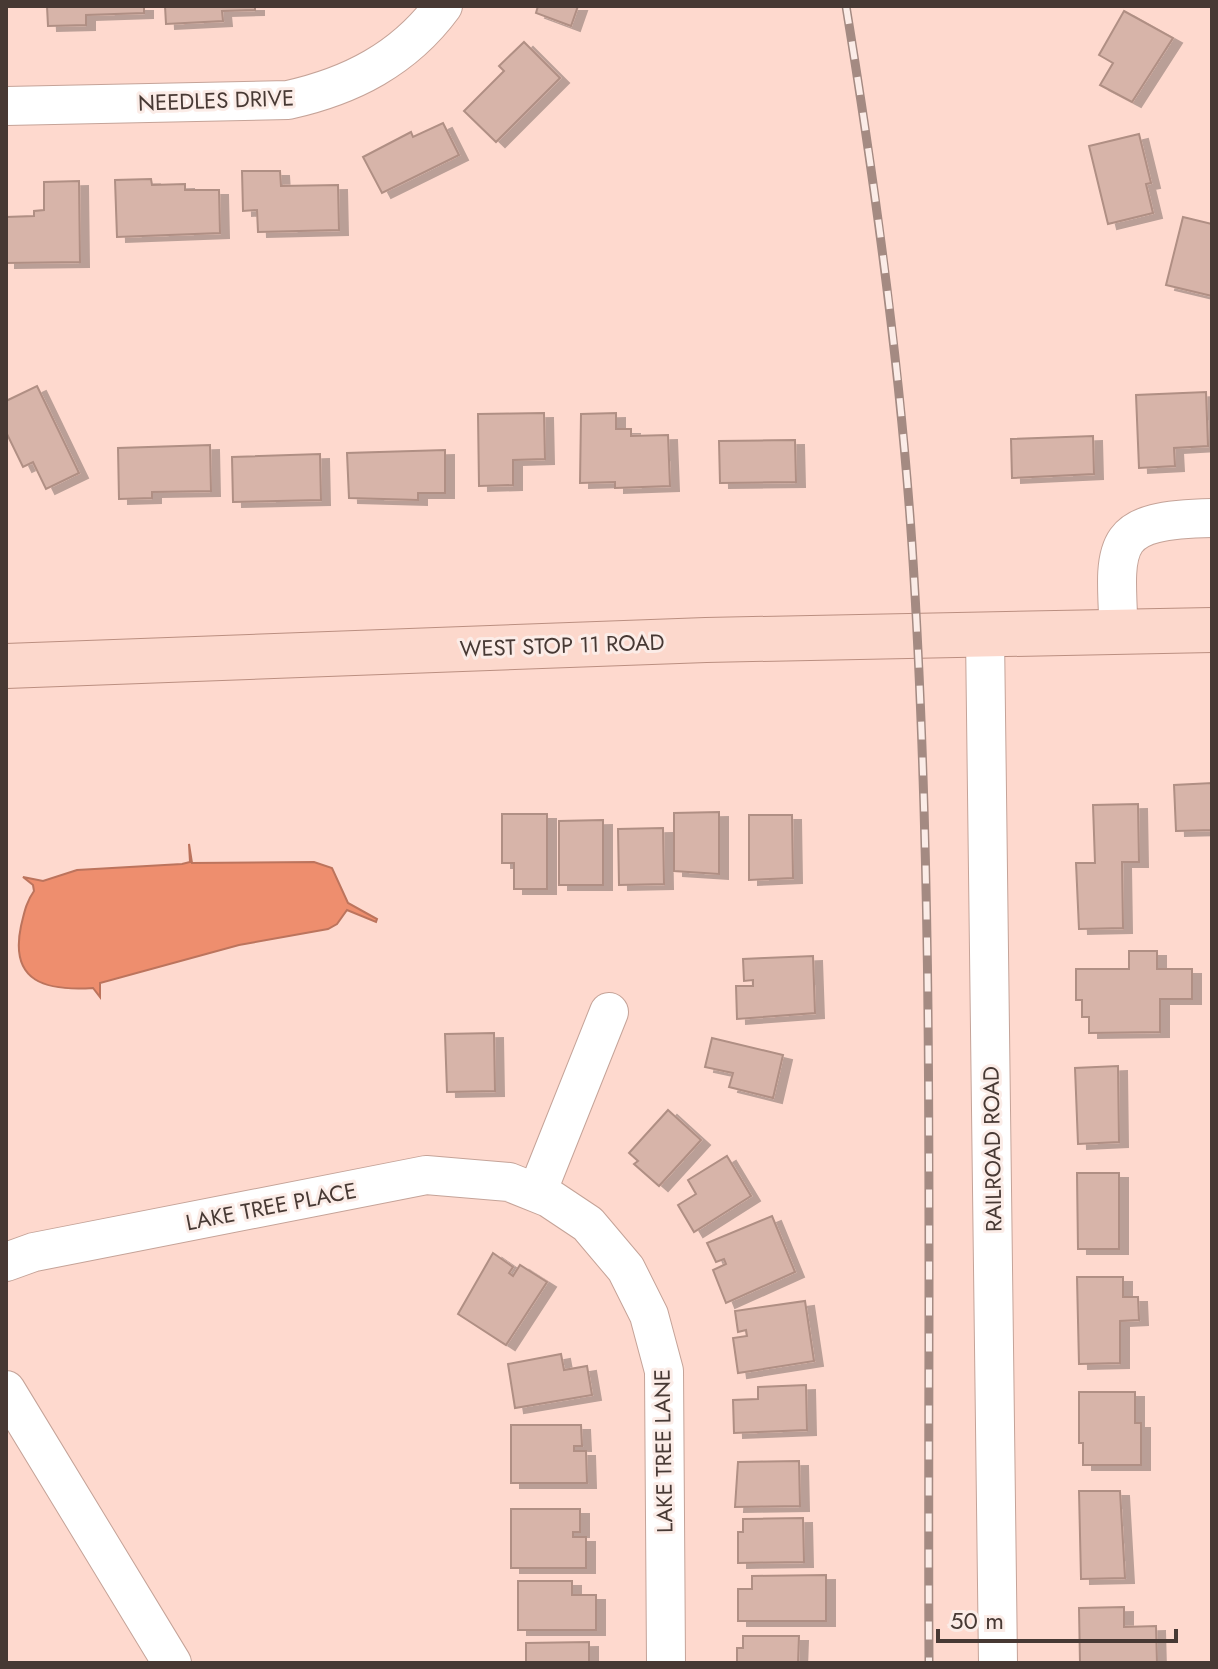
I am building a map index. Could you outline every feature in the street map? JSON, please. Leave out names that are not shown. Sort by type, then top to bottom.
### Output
[{"type":"main road","name":"WEST STOP 11 ROAD","points":[[6,666],[706,640],[1212,630]]},
{"type":"street","name":"NEEDLES DRIVE","points":[[6,106],[288,100],[320,93],[342,86],[385,63],[420,34],[443,6]]},
{"type":"street","points":[[1119,633],[1116,568],[1125,542],[1148,523],[1165,519],[1212,518]]},
{"type":"street","name":"RAILROAD ROAD","points":[[985,635],[998,1663]]},
{"type":"street","points":[[538,1190],[609,1012]]},
{"type":"street","name":"LAKE TREE PLACE","points":[[6,1262],[34,1252],[426,1175],[509,1182],[538,1190]]},
{"type":"street","name":"LAKE TREE LANE","points":[[538,1190],[588,1224],[626,1269],[649,1315],[664,1371],[666,1663]]},
{"type":"street","points":[[6,1390],[172,1663]]},
{"type":"shaded area","points":[[189,844],[192,863],[314,862],[332,868],[348,903],[377,919],[376,922],[347,910],[337,924],[328,929],[239,945],[100,983],[100,997],[93,988],[47,985],[35,980],[26,971],[19,945],[24,913],[34,891],[33,885],[23,877],[43,881],[77,870],[182,864],[190,862]]},
{"type":"building","points":[[47,6],[144,6],[144,13],[86,15],[86,25],[48,26]]},
{"type":"building","points":[[165,6],[255,6],[255,10],[222,11],[223,21],[166,24]]},
{"type":"building","points":[[538,6],[578,6],[571,26],[536,13]]},
{"type":"building","points":[[1124,11],[1173,38],[1132,102],[1100,85],[1113,63],[1099,55]]},
{"type":"building","points":[[524,42],[560,78],[496,142],[464,111],[504,71],[499,66]]},
{"type":"building","points":[[443,123],[459,155],[382,193],[363,157],[411,132],[413,137]]},
{"type":"building","points":[[1139,134],[1151,183],[1146,184],[1153,213],[1108,224],[1089,146]]},
{"type":"building","points":[[242,171],[280,171],[281,186],[338,185],[339,230],[258,232],[257,210],[243,211]]},
{"type":"building","points":[[151,179],[152,185],[185,184],[185,190],[219,190],[220,233],[117,237],[115,180]]},
{"type":"building","points":[[79,181],[80,262],[6,263],[6,217],[34,216],[34,211],[44,210],[44,182]]},
{"type":"building","points":[[1183,217],[1212,224],[1212,296],[1166,285]]},
{"type":"building","points":[[37,386],[79,473],[46,489],[33,462],[23,467],[6,432],[6,401]]},
{"type":"building","points":[[1206,392],[1208,446],[1174,448],[1175,466],[1139,468],[1136,395]]},
{"type":"building","points":[[544,413],[545,459],[513,460],[513,485],[479,486],[478,414]]},
{"type":"building","points":[[616,413],[616,429],[631,429],[631,436],[668,435],[670,486],[615,488],[615,482],[580,483],[581,414]]},
{"type":"building","points":[[1093,436],[1094,474],[1012,478],[1011,439]]},
{"type":"building","points":[[795,440],[796,482],[720,483],[719,441]]},
{"type":"building","points":[[210,445],[211,491],[152,492],[152,498],[119,499],[118,448]]},
{"type":"building","points":[[445,450],[445,493],[418,493],[418,500],[349,498],[347,453]]},
{"type":"building","points":[[320,454],[321,500],[233,502],[232,457]]},
{"type":"building","points":[[1212,783],[1212,830],[1176,831],[1174,785]]},
{"type":"building","points":[[1138,804],[1139,862],[1122,862],[1123,928],[1079,929],[1076,863],[1095,863],[1093,805]]},
{"type":"building","points":[[719,812],[719,874],[674,871],[674,813]]},
{"type":"building","points":[[502,814],[547,814],[547,889],[514,889],[514,863],[502,863]]},
{"type":"building","points":[[749,815],[792,815],[793,878],[749,880]]},
{"type":"building","points":[[603,820],[603,885],[559,885],[559,821]]},
{"type":"building","points":[[663,828],[664,884],[619,885],[618,829]]},
{"type":"building","points":[[1129,951],[1157,951],[1157,969],[1192,969],[1192,999],[1160,999],[1160,1032],[1089,1033],[1089,1017],[1082,1017],[1082,1000],[1076,1000],[1076,969],[1129,969]]},
{"type":"building","points":[[813,956],[815,1013],[737,1019],[736,986],[753,986],[753,980],[744,981],[743,959]]},
{"type":"building","points":[[494,1033],[495,1091],[447,1092],[445,1034]]},
{"type":"building","points":[[712,1038],[783,1055],[773,1098],[729,1087],[733,1073],[705,1067]]},
{"type":"building","points":[[1118,1066],[1119,1142],[1078,1144],[1075,1068]]},
{"type":"building","points":[[668,1110],[701,1140],[659,1186],[634,1164],[638,1161],[629,1153]]},
{"type":"building","points":[[727,1156],[751,1196],[694,1232],[678,1205],[696,1194],[688,1180]]},
{"type":"building","points":[[1077,1173],[1119,1173],[1119,1249],[1078,1249]]},
{"type":"building","points":[[772,1216],[795,1272],[726,1303],[713,1270],[726,1264],[724,1259],[716,1262],[707,1243]]},
{"type":"building","points":[[493,1253],[513,1267],[509,1273],[513,1276],[520,1265],[547,1282],[506,1345],[458,1314]]},
{"type":"building","points":[[1077,1277],[1123,1277],[1123,1297],[1138,1297],[1139,1320],[1120,1321],[1120,1363],[1079,1364]]},
{"type":"building","points":[[805,1301],[814,1361],[738,1373],[733,1338],[747,1336],[746,1330],[738,1332],[735,1311]]},
{"type":"building","points":[[561,1354],[564,1370],[587,1366],[592,1395],[515,1408],[508,1364]]},
{"type":"building","points":[[806,1385],[807,1430],[734,1433],[733,1400],[758,1399],[758,1387]]},
{"type":"building","points":[[1079,1392],[1135,1392],[1135,1423],[1141,1423],[1141,1465],[1083,1465],[1083,1443],[1079,1443]]},
{"type":"building","points":[[511,1425],[581,1425],[582,1446],[574,1446],[574,1451],[586,1451],[587,1483],[511,1483]]},
{"type":"building","points":[[799,1461],[800,1506],[735,1507],[738,1462]]},
{"type":"building","points":[[1079,1491],[1120,1491],[1125,1578],[1081,1579]]},
{"type":"building","points":[[511,1509],[580,1509],[580,1532],[573,1532],[573,1537],[586,1537],[586,1568],[511,1568]]},
{"type":"building","points":[[803,1518],[804,1562],[738,1563],[738,1532],[743,1532],[743,1519]]},
{"type":"building","points":[[826,1575],[826,1621],[738,1621],[738,1589],[752,1589],[752,1576]]},
{"type":"building","points":[[518,1581],[572,1581],[572,1595],[596,1595],[596,1630],[518,1630]]},
{"type":"building","points":[[1124,1607],[1124,1627],[1156,1626],[1157,1663],[1080,1663],[1079,1608]]},
{"type":"building","points":[[743,1636],[799,1636],[798,1663],[737,1663],[737,1648],[743,1648]]},
{"type":"building","points":[[589,1642],[589,1663],[526,1663],[526,1643]]},
{"type":"railway","points":[[846,6],[893,342],[907,477],[920,684],[929,1104],[929,1663]]}]
